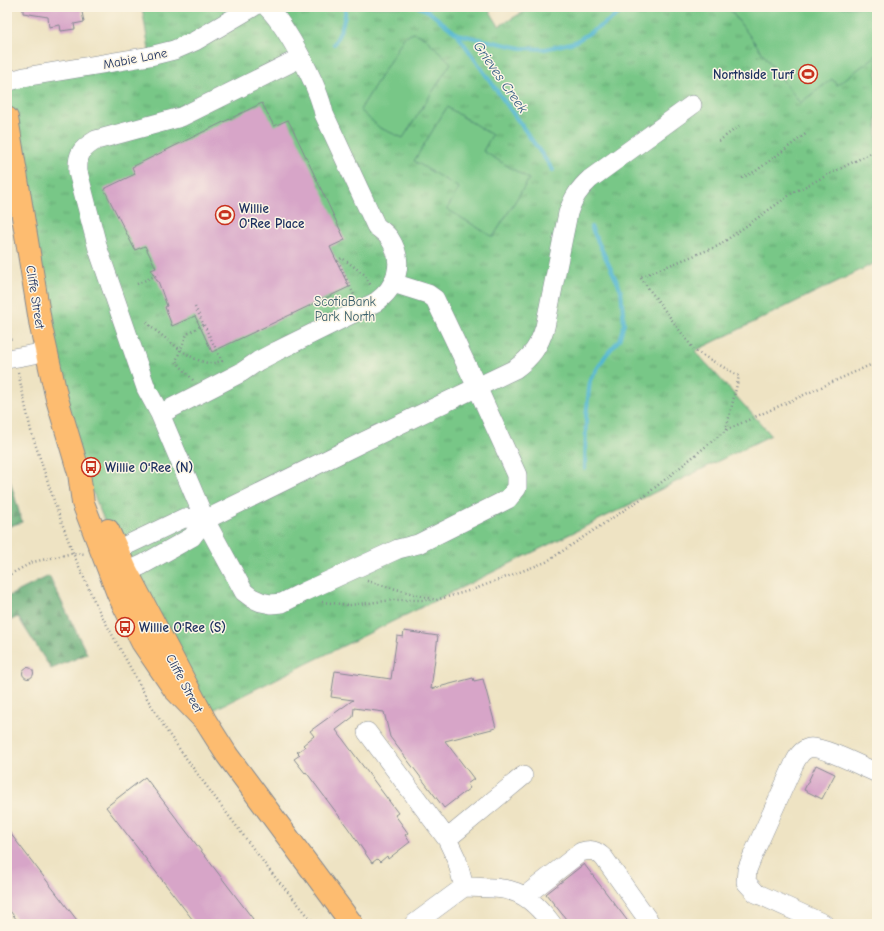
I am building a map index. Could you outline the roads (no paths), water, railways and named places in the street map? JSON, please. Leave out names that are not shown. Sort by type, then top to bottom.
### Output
[{"type":"main road","name":"Cliffe Street","points":[[7,118],[41,327],[56,399],[79,473],[83,503],[110,553],[127,572],[206,722],[227,754],[352,924]]},
{"type":"main road","name":"Cliffe Street","points":[[127,572],[142,642],[174,689],[206,722]]},
{"type":"street","name":"Mabie Lane","points":[[7,82],[150,56],[174,50],[195,41],[253,7]]},
{"type":"street","points":[[160,414],[242,372],[258,361],[277,351],[376,302],[385,296],[393,283],[397,271],[399,261],[390,238],[376,226],[327,122],[321,100],[286,32],[267,7]]},
{"type":"street","points":[[300,58],[181,117],[96,140],[81,151],[77,161],[78,172],[98,249],[146,388],[160,414],[205,520],[244,592],[261,602],[271,604],[282,603],[398,549],[418,544],[508,499],[517,488],[517,475],[478,387],[435,299],[428,294],[393,283]]},
{"type":"street","points":[[127,572],[192,537],[205,520],[515,369],[523,363],[540,342],[548,316],[568,213],[571,203],[579,190],[590,179],[692,105]]},
{"type":"street","points":[[7,359],[46,352]]},
{"type":"street","points":[[110,553],[184,518],[205,520]]},
{"type":"street","points":[[367,732],[447,839],[457,860],[464,888]]},
{"type":"street","points":[[824,924],[756,893],[746,882],[747,870],[800,753],[809,748],[822,750],[877,773]]},
{"type":"street","points":[[447,839],[523,776]]},
{"type":"street","points":[[525,896],[581,852],[588,850],[597,851],[604,858],[651,924]]},
{"type":"street","points":[[414,924],[464,888],[504,888],[525,896],[540,908],[552,924]]},
{"type":"waterway","points":[[334,44],[341,31],[344,21],[345,7]]},
{"type":"waterway","name":"Grieves Creek","points":[[419,7],[428,11],[457,34],[553,170]]},
{"type":"waterway","points":[[457,34],[521,48],[545,49],[575,42],[628,7]]},
{"type":"waterway","name":"Grieves Creek","points":[[585,469],[586,417],[590,380],[606,355],[619,340],[624,324],[621,290],[591,227]]},
{"type":"place","name":"Northside Turf","points":[[808,74]]},
{"type":"place","name":"Willie O'Ree Place","points":[[225,215]]},
{"type":"place","name":"Willie O'Ree (N)","points":[[91,467]]},
{"type":"place","name":"Willie O'Ree (S)","points":[[125,627]]},
{"type":"park label","name":"ScotiaBank Park North","points":[[345,308]]}]
